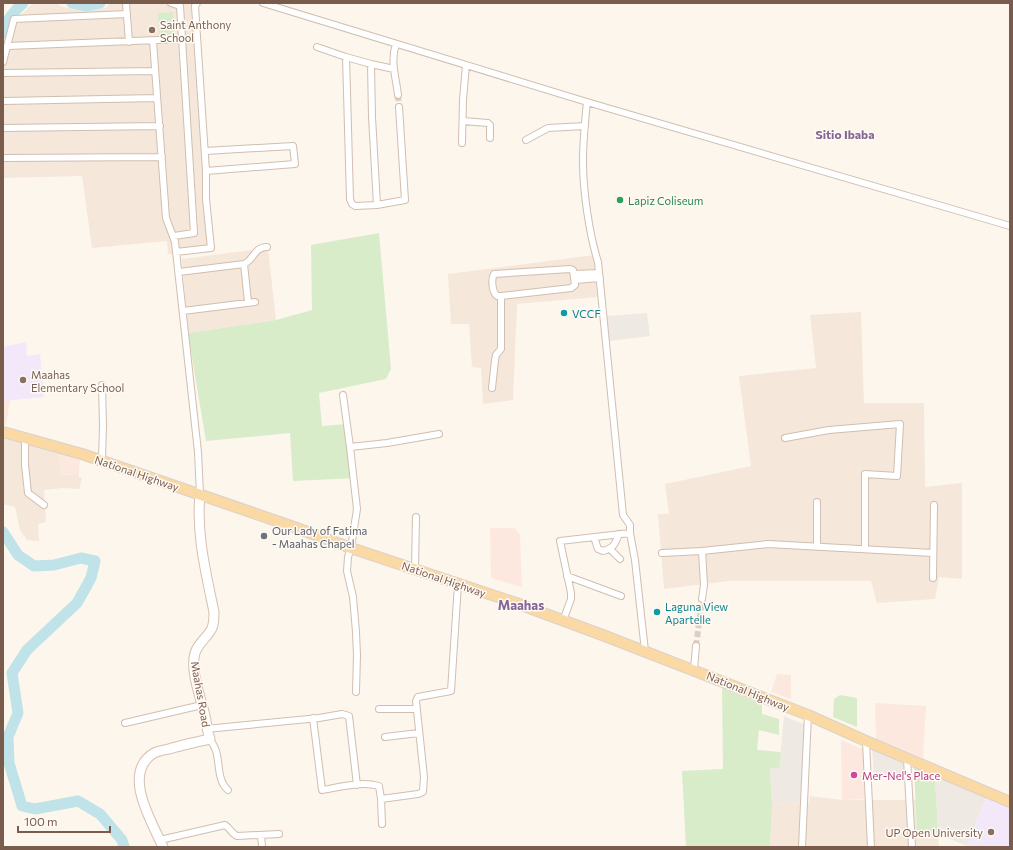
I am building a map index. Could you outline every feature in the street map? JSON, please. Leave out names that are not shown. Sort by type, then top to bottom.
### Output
[{"type":"main road","name":"National Highway","points":[[3,432],[82,454],[351,548],[516,603],[694,669],[808,715],[1010,802]]},
{"type":"street","points":[[126,3],[129,42]]},
{"type":"street","points":[[171,3],[180,6],[194,233],[174,236]]},
{"type":"street","points":[[176,252],[211,248],[206,199],[205,151],[195,6],[197,3]]},
{"type":"street","points":[[263,3],[586,102],[1010,226]]},
{"type":"street","points":[[3,62],[14,19],[127,14]]},
{"type":"street","points":[[8,46],[182,40]]},
{"type":"street","points":[[153,41],[166,218],[169,228],[174,236],[179,272],[198,452],[200,494]]},
{"type":"street","points":[[396,44],[393,58],[398,95]]},
{"type":"street","points":[[317,47],[346,57],[394,69]]},
{"type":"street","points":[[346,57],[350,199],[352,204],[355,206],[377,205],[405,200],[399,107]]},
{"type":"street","points":[[371,64],[372,117],[377,205]]},
{"type":"street","points":[[462,143],[463,100],[466,65]]},
{"type":"street","points":[[3,73],[155,71]]},
{"type":"street","points":[[3,101],[157,98]]},
{"type":"street","points":[[586,102],[583,172],[593,245],[598,262],[622,508],[623,515],[630,525],[644,651]]},
{"type":"street","points":[[463,121],[488,123],[490,138]]},
{"type":"street","points":[[3,128],[160,126]]},
{"type":"street","points":[[526,140],[548,128],[585,126]]},
{"type":"street","points":[[205,151],[293,146],[295,164],[206,171]]},
{"type":"street","points":[[3,158],[162,157]]},
{"type":"street","points":[[179,272],[244,264],[249,262],[257,250],[261,247],[267,247]]},
{"type":"street","points":[[244,264],[248,302]]},
{"type":"street","points":[[570,269],[573,270],[574,277],[575,285],[571,288],[502,296],[497,296],[494,293],[494,274],[570,269]]},
{"type":"street","points":[[574,277],[599,276]]},
{"type":"street","points":[[492,388],[496,355],[501,349],[502,296]]},
{"type":"street","points":[[183,311],[255,302]]},
{"type":"street","points":[[102,385],[102,461]]},
{"type":"street","points":[[343,395],[357,510],[351,548],[348,557],[347,571],[353,597],[356,632],[356,692]]},
{"type":"street","points":[[785,438],[828,430],[900,424],[897,476],[865,474],[865,549]]},
{"type":"street","points":[[350,447],[387,443],[439,434]]},
{"type":"street","points":[[25,438],[25,464],[28,493],[44,505]]},
{"type":"street","name":"Maahas Road","points":[[162,843],[154,831],[139,787],[139,778],[142,767],[148,758],[155,753],[210,739],[206,729],[205,713],[193,660],[197,649],[213,628],[214,620],[214,612],[200,540],[198,520],[200,494]]},
{"type":"street","points":[[816,546],[817,502]]},
{"type":"street","points":[[933,578],[934,505]]},
{"type":"street","points":[[415,569],[416,517]]},
{"type":"street","points":[[563,621],[571,599],[560,541],[630,533]]},
{"type":"street","points":[[594,537],[598,549],[603,551],[610,549],[615,544],[619,534]]},
{"type":"street","points":[[662,553],[702,551],[768,544],[933,553]]},
{"type":"street","points":[[610,549],[620,560]]},
{"type":"street","points":[[702,551],[704,585],[702,599]]},
{"type":"street","points":[[567,576],[621,596]]},
{"type":"street","points":[[382,799],[418,794],[422,792],[424,777],[416,701],[418,697],[451,691],[458,584]]},
{"type":"street","points":[[694,669],[696,646]]},
{"type":"street","points":[[125,723],[202,705]]},
{"type":"street","points":[[379,709],[417,708]]},
{"type":"street","points":[[206,729],[342,714],[349,716],[357,785]]},
{"type":"street","points":[[802,847],[808,715]]},
{"type":"street","points":[[313,718],[322,790],[357,785],[379,786],[382,799],[382,824]]},
{"type":"street","points":[[384,736],[419,733]]},
{"type":"street","points":[[210,739],[216,750],[224,787],[228,790]]},
{"type":"street","points":[[866,741],[871,847]]},
{"type":"street","points":[[906,758],[912,847]]},
{"type":"street","points":[[162,843],[225,825],[233,834],[237,836],[279,834]]},
{"type":"street","points":[[261,835],[262,847]]},
{"type":"shaded area","points":[[56,3],[63,7],[85,11],[105,8],[111,3],[196,3],[210,249],[168,254],[167,241],[92,248],[82,176],[3,178],[3,59],[15,21],[32,4]]},
{"type":"shaded area","points":[[268,248],[276,320],[188,333],[182,259]]},
{"type":"shaded area","points":[[594,255],[597,297],[517,304],[513,400],[483,404],[481,368],[472,367],[469,324],[451,324],[448,274]]},
{"type":"shaded area","points":[[861,312],[864,403],[924,403],[925,487],[962,483],[962,579],[939,577],[935,599],[877,603],[871,581],[729,581],[664,589],[658,514],[669,514],[665,484],[751,466],[739,376],[816,368],[810,315]]},
{"type":"shaded area","points":[[647,313],[650,336],[609,341],[607,316]]},
{"type":"shaded area","name":"Maahas Elementary School","points":[[26,342],[27,356],[40,354],[44,397],[3,401],[3,347]]},
{"type":"shaded area","points":[[10,400],[6,425],[3,424],[3,401]]},
{"type":"shaded area","points":[[3,438],[59,453],[61,475],[79,474],[79,477],[82,478],[79,489],[63,488],[44,490],[46,522],[38,524],[39,541],[27,540],[20,530],[15,507],[3,504]]},
{"type":"shaded area","points":[[59,453],[80,458],[79,474],[61,475]]},
{"type":"shaded area","points":[[490,528],[515,528],[520,535],[522,587],[491,578]]},
{"type":"shaded area","points":[[777,674],[791,675],[791,699],[771,692]]},
{"type":"shaded area","points":[[875,703],[926,706],[923,758],[876,739]]},
{"type":"shaded area","points":[[784,716],[808,726],[805,803],[772,805],[770,768],[779,768]]},
{"type":"shaded area","name":"Mer-Nel's Place","points":[[841,740],[865,750],[868,799],[842,800]]},
{"type":"shaded area","points":[[872,748],[907,761],[908,776],[874,775]]},
{"type":"shaded area","points":[[935,775],[986,798],[967,846],[938,834]]},
{"type":"shaded area","points":[[810,796],[842,800],[916,800],[917,835],[938,834],[939,847],[770,847],[772,805],[809,803]]},
{"type":"shaded area","name":"UP Open University","points":[[986,798],[1010,808],[1010,847],[967,847]]},
{"type":"green space","points":[[173,12],[175,38],[159,39],[158,13]]},
{"type":"green space","points":[[379,233],[391,369],[386,379],[319,393],[322,426],[348,424],[355,478],[293,481],[290,433],[206,441],[188,333],[276,320],[312,310],[311,245]]},
{"type":"green space","points":[[722,688],[762,704],[762,714],[779,719],[779,735],[759,730],[757,750],[781,752],[779,768],[770,768],[772,805],[770,847],[686,847],[682,771],[723,769]]},
{"type":"green space","points":[[840,695],[857,698],[857,727],[833,717],[834,699]]},
{"type":"green space","points":[[914,763],[935,775],[938,834],[917,835]]},
{"type":"waterway","points":[[3,33],[11,16],[23,3]]},
{"type":"waterway","points":[[72,3],[85,6],[100,3]]},
{"type":"waterway","points":[[3,532],[18,555],[34,566],[54,565],[81,558],[95,561],[91,578],[77,603],[27,650],[12,673],[18,713],[8,737],[9,763],[22,806],[35,809],[78,801],[100,814],[122,840],[124,847]]},
{"type":"tunnel","points":[[398,95],[399,107]]},
{"type":"tunnel","points":[[696,646],[702,599]]},
{"type":"place","name":"Saint Anthony School","points":[[152,30]]},
{"type":"place","name":"Lapiz Coliseum","points":[[620,200]]},
{"type":"place","name":"VCCF","points":[[564,313]]},
{"type":"place","name":"Maahas Elementary School","points":[[23,380]]},
{"type":"place","name":"Our Lady of Fatima - Maahas Chapel","points":[[264,536]]},
{"type":"place","name":"Laguna View Apartelle","points":[[657,612]]},
{"type":"place","name":"Mer-Nel's Place","points":[[854,775]]},
{"type":"place","name":"UP Open University","points":[[991,832]]},
{"type":"district","name":"Sitio Ibaba","points":[[845,134]]},
{"type":"district","name":"Maahas","points":[[521,605]]}]
